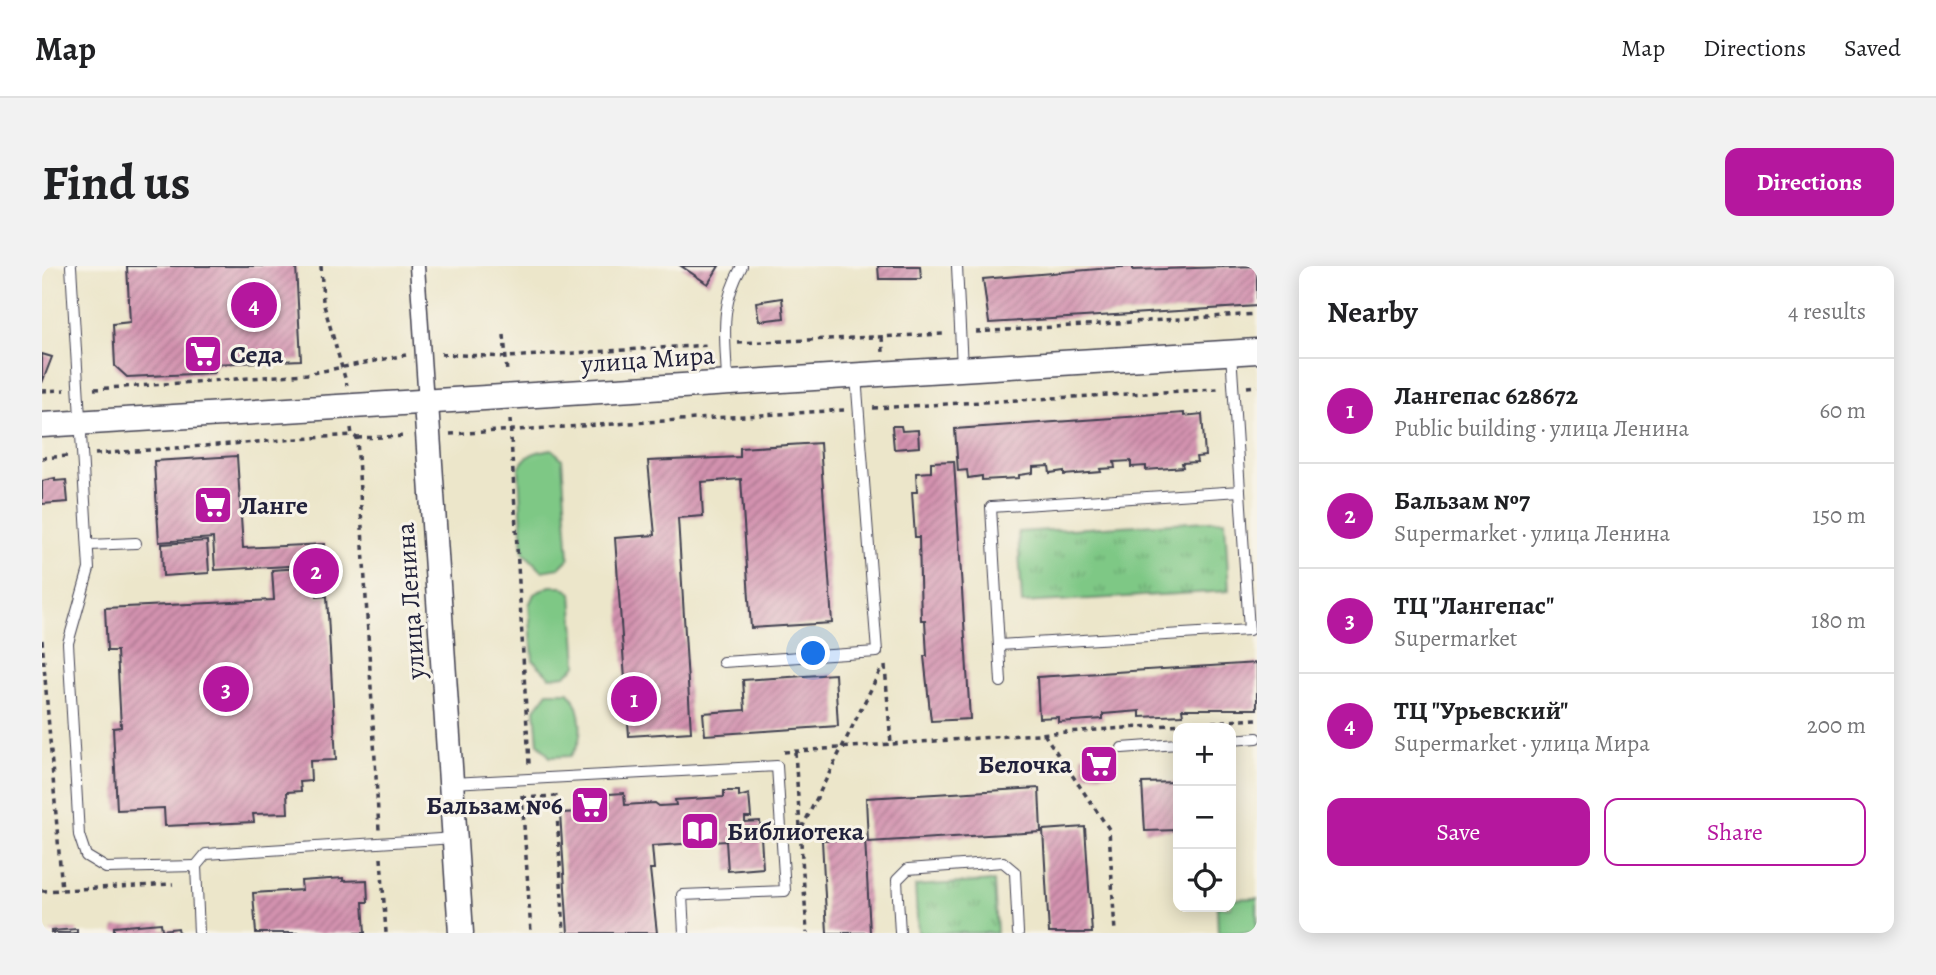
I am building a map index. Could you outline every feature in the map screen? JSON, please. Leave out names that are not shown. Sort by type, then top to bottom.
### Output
[{"type":"street","name":"улица Ленина","points":[[416,266],[461,933]]},
{"type":"street","name":"улица Мира","points":[[42,425],[1257,351]]},
{"type":"lane","points":[[71,266],[89,545],[89,569],[68,643],[79,835],[86,856],[106,869],[196,866]]},
{"type":"lane","points":[[727,383],[727,295],[742,266]]},
{"type":"lane","points":[[957,266],[962,369]]},
{"type":"lane","points":[[999,645],[1249,630],[1231,353]]},
{"type":"lane","points":[[723,662],[877,652],[856,375]]},
{"type":"lane","points":[[1001,682],[991,507],[1240,491]]},
{"type":"lane","points":[[89,545],[136,542]]},
{"type":"lane","points":[[1236,740],[1257,738]]},
{"type":"lane","points":[[1122,748],[1173,744]]},
{"type":"lane","points":[[451,783],[777,766],[785,891],[682,895],[684,933]]},
{"type":"lane","points":[[199,933],[196,866],[206,853],[455,838]]},
{"type":"lane","points":[[900,933],[897,880],[908,869],[1003,862],[1015,872],[1018,933]]},
{"type":"path","points":[[321,266],[323,303],[344,366],[352,435]]},
{"type":"path","points":[[42,391],[307,373],[399,355],[506,357],[1257,314]]},
{"type":"path","points":[[504,335],[529,766],[522,798],[531,933]]},
{"type":"path","points":[[42,458],[352,435],[357,438],[428,436],[1257,387]]},
{"type":"path","points":[[357,438],[386,933]]},
{"type":"path","points":[[42,640],[62,890]]},
{"type":"path","points":[[802,828],[884,663],[891,744],[1257,719]]},
{"type":"path","points":[[1044,734],[1109,829],[1115,933]]},
{"type":"path","points":[[795,752],[807,933]]},
{"type":"path","points":[[522,798],[556,796],[564,933]]},
{"type":"path","points":[[42,891],[197,883]]},
{"type":"green space","points":[[552,449],[562,459],[569,558],[559,568],[542,571],[523,552],[519,469],[528,457]]},
{"type":"green space","points":[[1225,520],[1229,591],[1022,603],[1018,532]]},
{"type":"green space","points":[[550,586],[561,586],[572,593],[577,665],[565,675],[550,677],[533,660],[529,605],[534,594]]},
{"type":"green space","points":[[548,692],[569,692],[577,707],[580,733],[570,756],[550,757],[538,743],[535,709]]},
{"type":"green space","points":[[994,881],[997,933],[918,933],[915,886]]},
{"type":"green space","points":[[1257,898],[1257,933],[1218,933],[1217,912],[1236,912],[1236,899]]},
{"type":"building","points":[[127,266],[296,266],[301,360],[214,364],[214,373],[127,377],[115,366],[113,324],[130,322]]},
{"type":"building","points":[[681,266],[719,266],[708,284]]},
{"type":"building","points":[[878,266],[920,266],[921,279],[879,279]]},
{"type":"building","points":[[1133,266],[1133,270],[1257,266],[1257,306],[989,323],[983,279]]},
{"type":"building","points":[[782,298],[784,318],[759,321],[756,302]]},
{"type":"building","points":[[42,354],[52,357],[42,383]]},
{"type":"building","points":[[1184,413],[1184,416],[1202,414],[1205,456],[1196,457],[1197,462],[1182,463],[1183,467],[1146,470],[1146,466],[1131,467],[1131,461],[1114,462],[1115,468],[1100,469],[1101,472],[1064,475],[1064,471],[1050,473],[1049,466],[1033,467],[1033,473],[1019,475],[1019,478],[982,480],[982,476],[968,478],[967,470],[958,471],[955,429]]},
{"type":"building","points":[[892,426],[901,426],[902,431],[918,430],[919,447],[894,449]]},
{"type":"building","points":[[820,443],[832,623],[751,628],[741,479],[701,482],[703,516],[678,518],[691,732],[629,736],[615,538],[655,535],[648,461],[740,457],[740,448]]},
{"type":"building","points":[[237,456],[243,548],[325,544],[326,564],[215,570],[213,538],[159,542],[154,461]]},
{"type":"building","points":[[954,461],[970,719],[931,721],[924,656],[927,656],[925,620],[921,620],[919,537],[915,537],[912,492],[917,492],[916,473],[931,472],[931,462]]},
{"type":"building","points":[[55,478],[55,481],[66,480],[68,502],[42,504],[42,481]]},
{"type":"building","points":[[207,541],[209,573],[163,576],[162,544]]},
{"type":"building","points":[[316,567],[317,597],[327,596],[336,760],[310,761],[311,781],[300,782],[301,791],[287,792],[288,813],[253,814],[254,822],[165,826],[164,808],[117,810],[113,728],[121,727],[117,651],[107,651],[105,608],[274,600],[272,570]]},
{"type":"building","points":[[1257,663],[1257,709],[1182,709],[1183,715],[1140,717],[1140,711],[1103,714],[1103,719],[1058,722],[1058,717],[1039,718],[1037,677]]},
{"type":"building","points":[[835,674],[838,726],[705,735],[703,713],[745,710],[743,680]]},
{"type":"building","name":"Белочка","points":[[1096,752],[1115,754],[1116,774],[1083,775],[1082,755]]},
{"type":"building","points":[[1173,782],[1173,830],[1145,831],[1142,783]]},
{"type":"building","points":[[1039,788],[1041,832],[868,842],[866,798]]},
{"type":"building","points":[[724,791],[739,791],[739,797],[749,794],[751,817],[745,817],[745,822],[760,821],[763,868],[728,871],[726,841],[652,846],[654,869],[650,869],[657,933],[568,933],[560,813],[582,812],[581,799],[598,798],[599,806],[610,806],[609,794],[624,793],[625,805],[655,803],[659,806],[676,805],[675,800],[724,797]]},
{"type":"building","points":[[1085,827],[1092,933],[1049,933],[1043,830]]},
{"type":"building","points":[[865,838],[870,933],[827,933],[822,840]]},
{"type":"building","points":[[343,878],[343,881],[367,880],[368,902],[363,902],[365,933],[256,933],[253,893],[302,890],[301,881]]},
{"type":"building","points":[[161,923],[162,930],[178,928],[179,933],[114,933],[114,927]]},
{"type":"building","points":[[77,929],[77,933],[51,933],[51,931]]},
{"type":"place","name":"ТЦ \"Урьевский\"","points":[[254,305]]},
{"type":"place","name":"Седа","points":[[203,354]]},
{"type":"place","name":"Ланге","points":[[213,505]]},
{"type":"place","name":"Бальзам №7","points":[[316,571]]},
{"type":"place","name":"ТЦ \"Лангепас\"","points":[[226,689]]},
{"type":"place","name":"Лангепас 628672","points":[[634,699]]},
{"type":"place","name":"Белочка","points":[[1099,764]]},
{"type":"place","name":"Бальзам №6","points":[[590,805]]},
{"type":"place","name":"Библиотека","points":[[700,831]]}]
